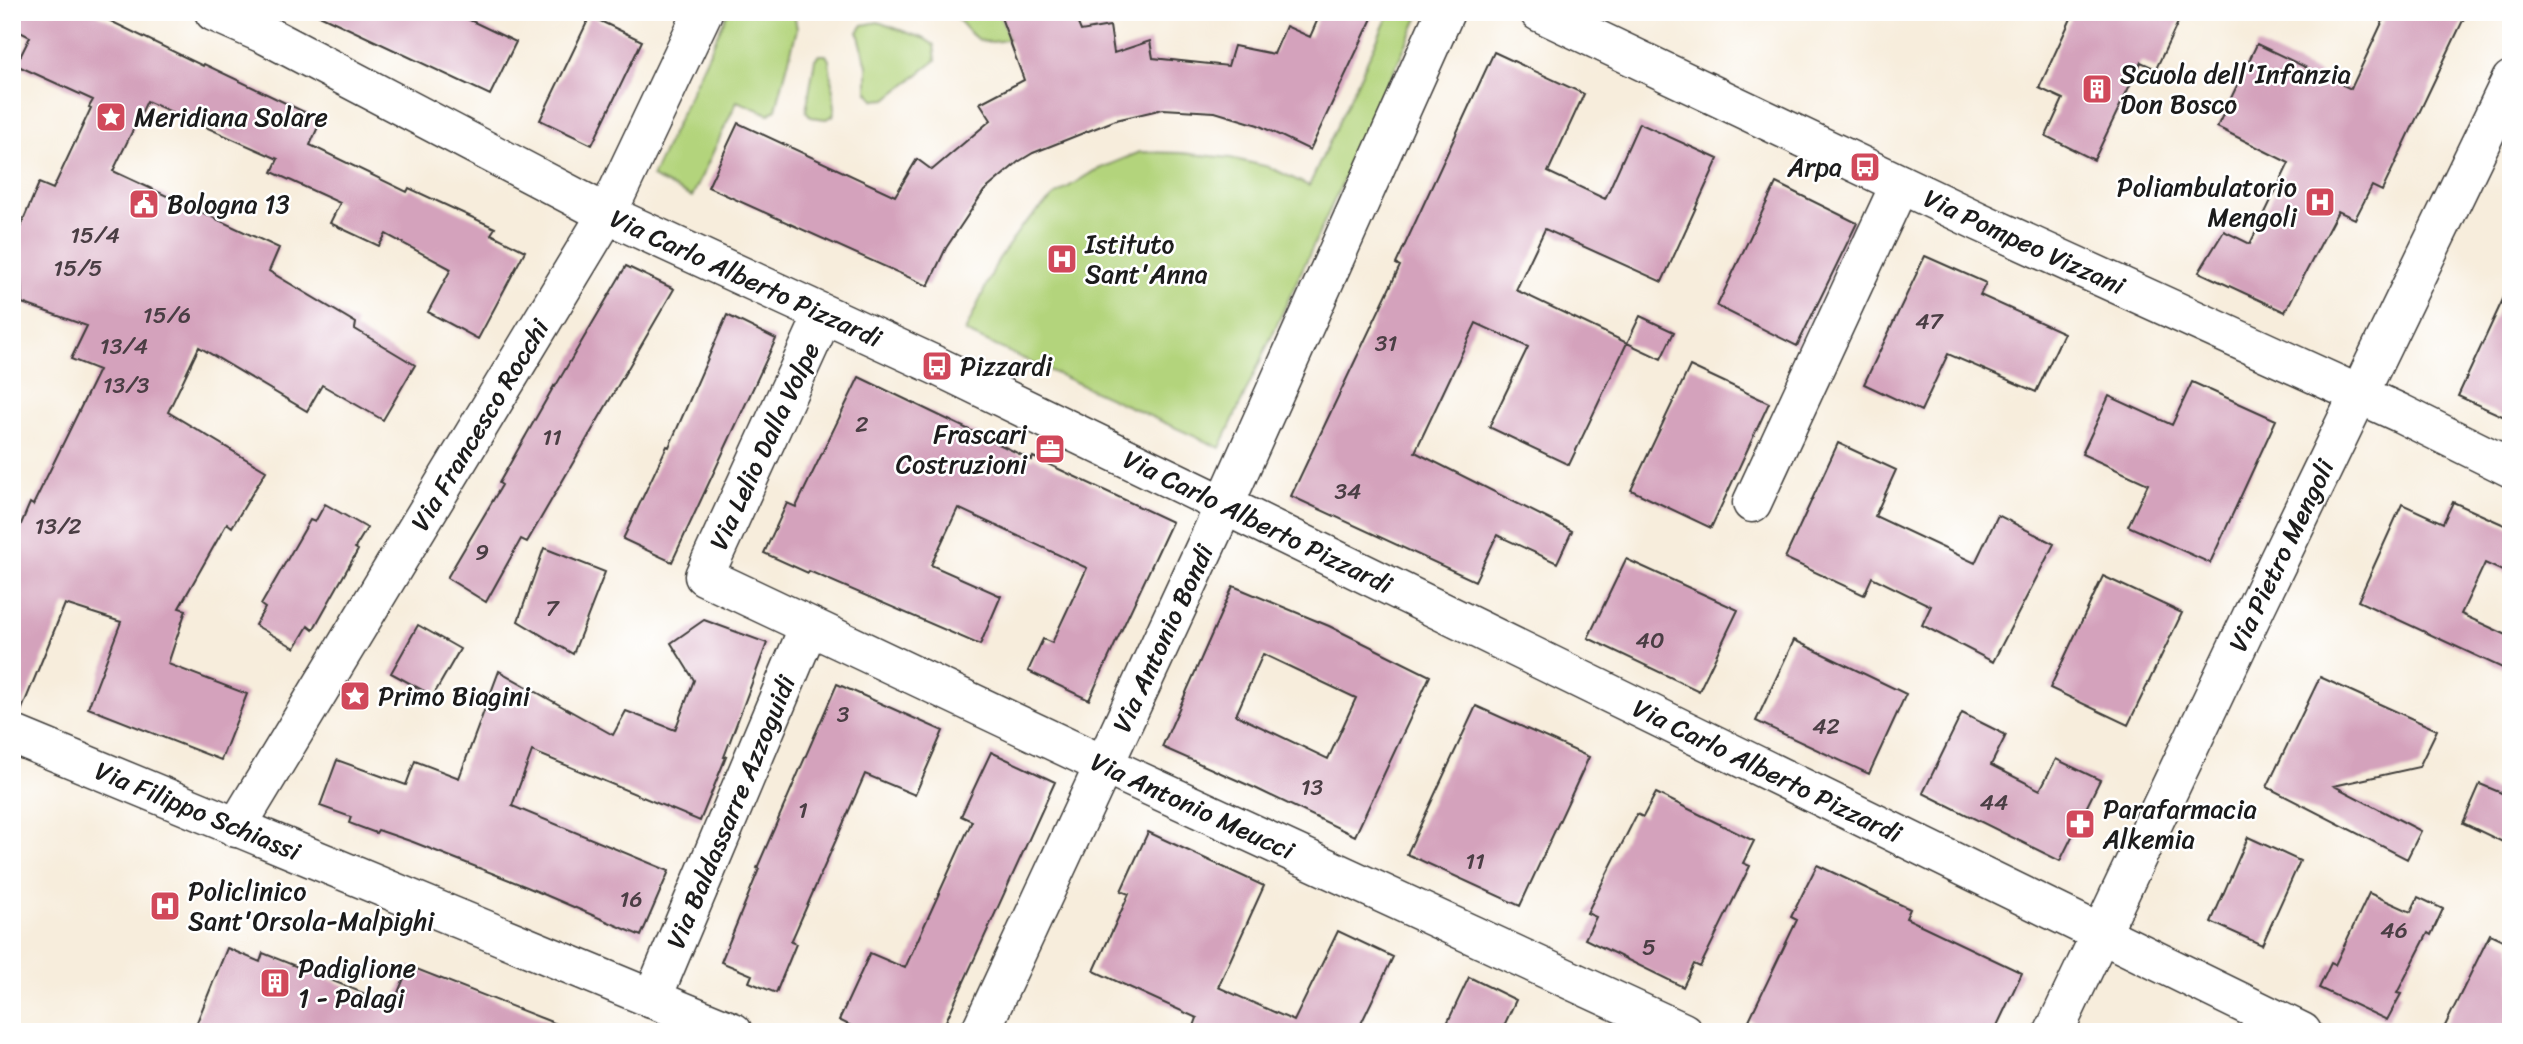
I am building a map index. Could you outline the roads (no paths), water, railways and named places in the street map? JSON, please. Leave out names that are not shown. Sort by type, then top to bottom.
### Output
[{"type":"street","name":"Via Carlo Alberto Pizzardi","points":[[214,12],[266,35],[607,214],[823,316],[937,366],[2302,1032]]},
{"type":"street","name":"Via Francesco Rocchi","points":[[236,828],[607,214],[703,12]]},
{"type":"street","name":"Via Antonio Bondi","points":[[980,1032],[1224,505],[1445,12]]},
{"type":"street","name":"Via Pompeo Vizzani","points":[[1539,12],[1900,184],[2511,468]]},
{"type":"street","name":"Via Pietro Mengoli","points":[[2054,1032],[2511,80]]},
{"type":"street","points":[[1752,503],[1900,184]]},
{"type":"street","name":"Via Lelio Dalla Volpe","points":[[704,576],[823,316]]},
{"type":"street","name":"Via Antonio Meucci","points":[[704,576],[1104,765],[1683,1032]]},
{"type":"street","name":"Via Baldassarre Azzoguidi","points":[[652,999],[809,626]]},
{"type":"street","name":"Via Filippo Schiassi","points":[[12,734],[733,1032]]},
{"type":"place","name":"Scuola dell'Infanzia Don Bosco","points":[[2097,89]]},
{"type":"place","name":"Meridiana Solare","points":[[111,117]]},
{"type":"place","name":"Arpa","points":[[1865,167]]},
{"type":"place","name":"Poliambulatorio Mengoli","points":[[2320,202]]},
{"type":"place","name":"Bologna 13","points":[[144,204]]},
{"type":"place","name":"Istituto Sant'Anna","points":[[1062,259]]},
{"type":"place","name":"Pizzardi","points":[[937,366]]},
{"type":"place","name":"Frascari Costruzioni","points":[[1050,449]]},
{"type":"place","name":"Primo Biagini","points":[[355,696]]},
{"type":"place","name":"Parafarmacia Alkemia","points":[[2080,824]]},
{"type":"place","name":"Policlinico Sant'Orsola-Malpighi","points":[[165,906]]},
{"type":"place","name":"Padiglione 1 - Palagi","points":[[275,983]]}]
